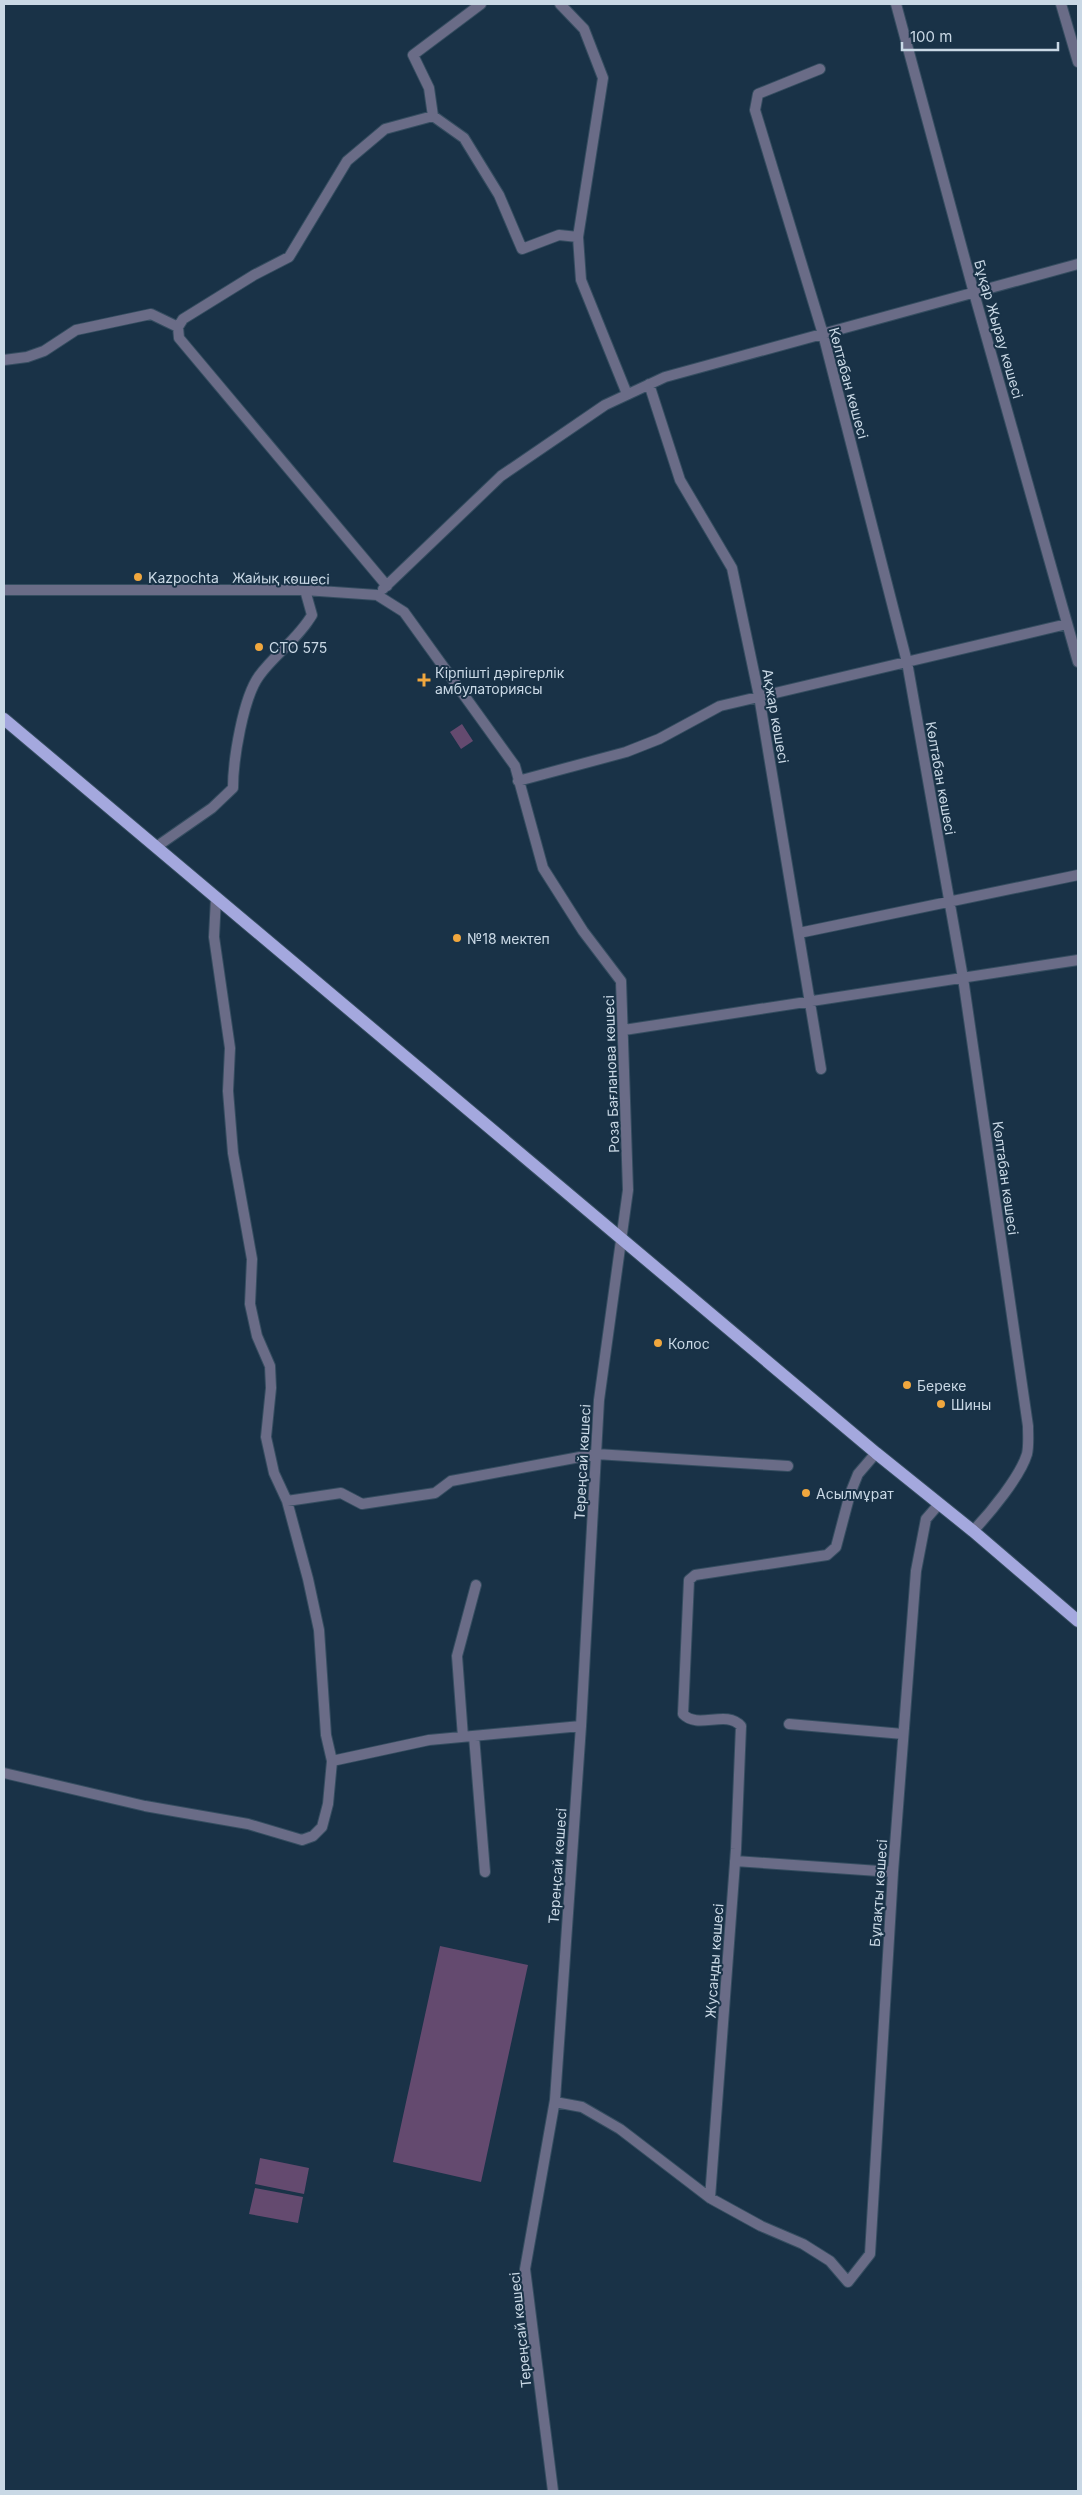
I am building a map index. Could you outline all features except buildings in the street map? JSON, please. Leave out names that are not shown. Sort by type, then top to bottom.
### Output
[{"type":"main road","points":[[4,719],[622,1240],[1078,1621]]},
{"type":"street","points":[[481,4],[414,55],[429,88],[433,116],[464,138],[498,195],[522,249],[559,235],[578,237]]},
{"type":"street","points":[[560,4],[584,29],[603,78],[578,237],[581,280],[627,394]]},
{"type":"street","name":"Бұқар Жырау көшесі","points":[[896,4],[974,293],[1067,624],[1076,645],[1078,662]]},
{"type":"street","points":[[1061,4],[1078,62]]},
{"type":"street","name":"Көлтабан көшесі","points":[[820,69],[758,94],[755,110],[822,334],[906,662],[963,978],[1028,1426],[1028,1452],[1022,1466],[992,1510],[973,1532]]},
{"type":"street","points":[[387,586],[179,338],[178,327],[183,319],[254,275],[289,257],[347,161],[385,129],[433,116]]},
{"type":"street","points":[[377,595],[501,476],[605,405],[627,394],[665,377],[1078,264]]},
{"type":"street","points":[[4,360],[27,357],[44,351],[76,330],[151,314],[178,327]]},
{"type":"street","name":"Ақжар көшесі","points":[[649,384],[680,480],[732,568],[759,696],[821,1069]]},
{"type":"street","name":"Жайық көшесі","points":[[4,590],[305,590],[377,595]]},
{"type":"street","points":[[156,847],[212,808],[233,788],[233,762],[244,715],[258,677],[303,630],[312,615],[305,590]]},
{"type":"street","name":"Роза Бағланова көшесі","points":[[377,595],[404,612],[515,766],[543,868],[583,931],[621,981],[628,1190],[622,1240]]},
{"type":"street","points":[[518,781],[626,752],[660,739],[720,706],[1067,624]]},
{"type":"street","points":[[799,933],[1078,875]]},
{"type":"street","points":[[4,1773],[145,1806],[248,1824],[302,1840],[313,1836],[322,1827],[328,1804],[332,1760],[326,1735],[318,1630],[308,1579],[287,1501],[274,1472],[266,1437],[271,1388],[270,1366],[257,1336],[250,1304],[252,1259],[233,1153],[228,1091],[230,1048],[214,937],[216,898]]},
{"type":"street","points":[[624,1030],[1078,960]]},
{"type":"street","name":"Тереңсай көшесі","points":[[553,2491],[525,2269],[555,2102],[581,1726],[599,1400],[622,1240]]},
{"type":"street","name":"Жусанды көшесі","points":[[710,2198],[735,1861],[741,1726],[737,1721],[730,1719],[692,1720],[683,1714],[687,1663],[689,1580],[692,1577],[827,1555],[836,1547],[858,1474],[876,1453]]},
{"type":"street","points":[[287,1501],[341,1493],[362,1504],[435,1493],[451,1481],[596,1454],[788,1466]]},
{"type":"street","name":"Бұлақты көшесі","points":[[710,2198],[761,2226],[803,2244],[830,2261],[848,2282],[870,2254],[893,1872],[916,1571],[926,1519],[939,1504]]},
{"type":"street","points":[[464,1736],[457,1656],[476,1585]]},
{"type":"street","points":[[789,1724],[903,1734]]},
{"type":"street","points":[[332,1760],[429,1740],[581,1726]]},
{"type":"street","points":[[474,1736],[485,1872]]},
{"type":"street","points":[[735,1861],[893,1872]]},
{"type":"street","points":[[555,2102],[582,2107],[620,2129],[710,2198]]},
{"type":"shaded area","points":[[462,724],[473,741],[461,749],[450,732]]},
{"type":"shaded area","points":[[440,1946],[528,1965],[481,2182],[393,2162]]},
{"type":"shaded area","points":[[260,2158],[309,2168],[304,2194],[255,2184]]},
{"type":"shaded area","points":[[255,2188],[303,2197],[298,2223],[249,2214]]},
{"type":"place","name":"Kazpochta","points":[[138,577]]},
{"type":"place","name":"СТО 575","points":[[259,647]]},
{"type":"place","name":"Кірпішті дәрігерлік амбулаториясы","points":[[424,680]]},
{"type":"place","name":"№18 мектеп","points":[[457,938]]},
{"type":"place","name":"Колос","points":[[658,1343]]},
{"type":"place","name":"Береке","points":[[907,1385]]},
{"type":"place","name":"Шины","points":[[941,1404]]},
{"type":"place","name":"Асылмұрат","points":[[806,1493]]}]
